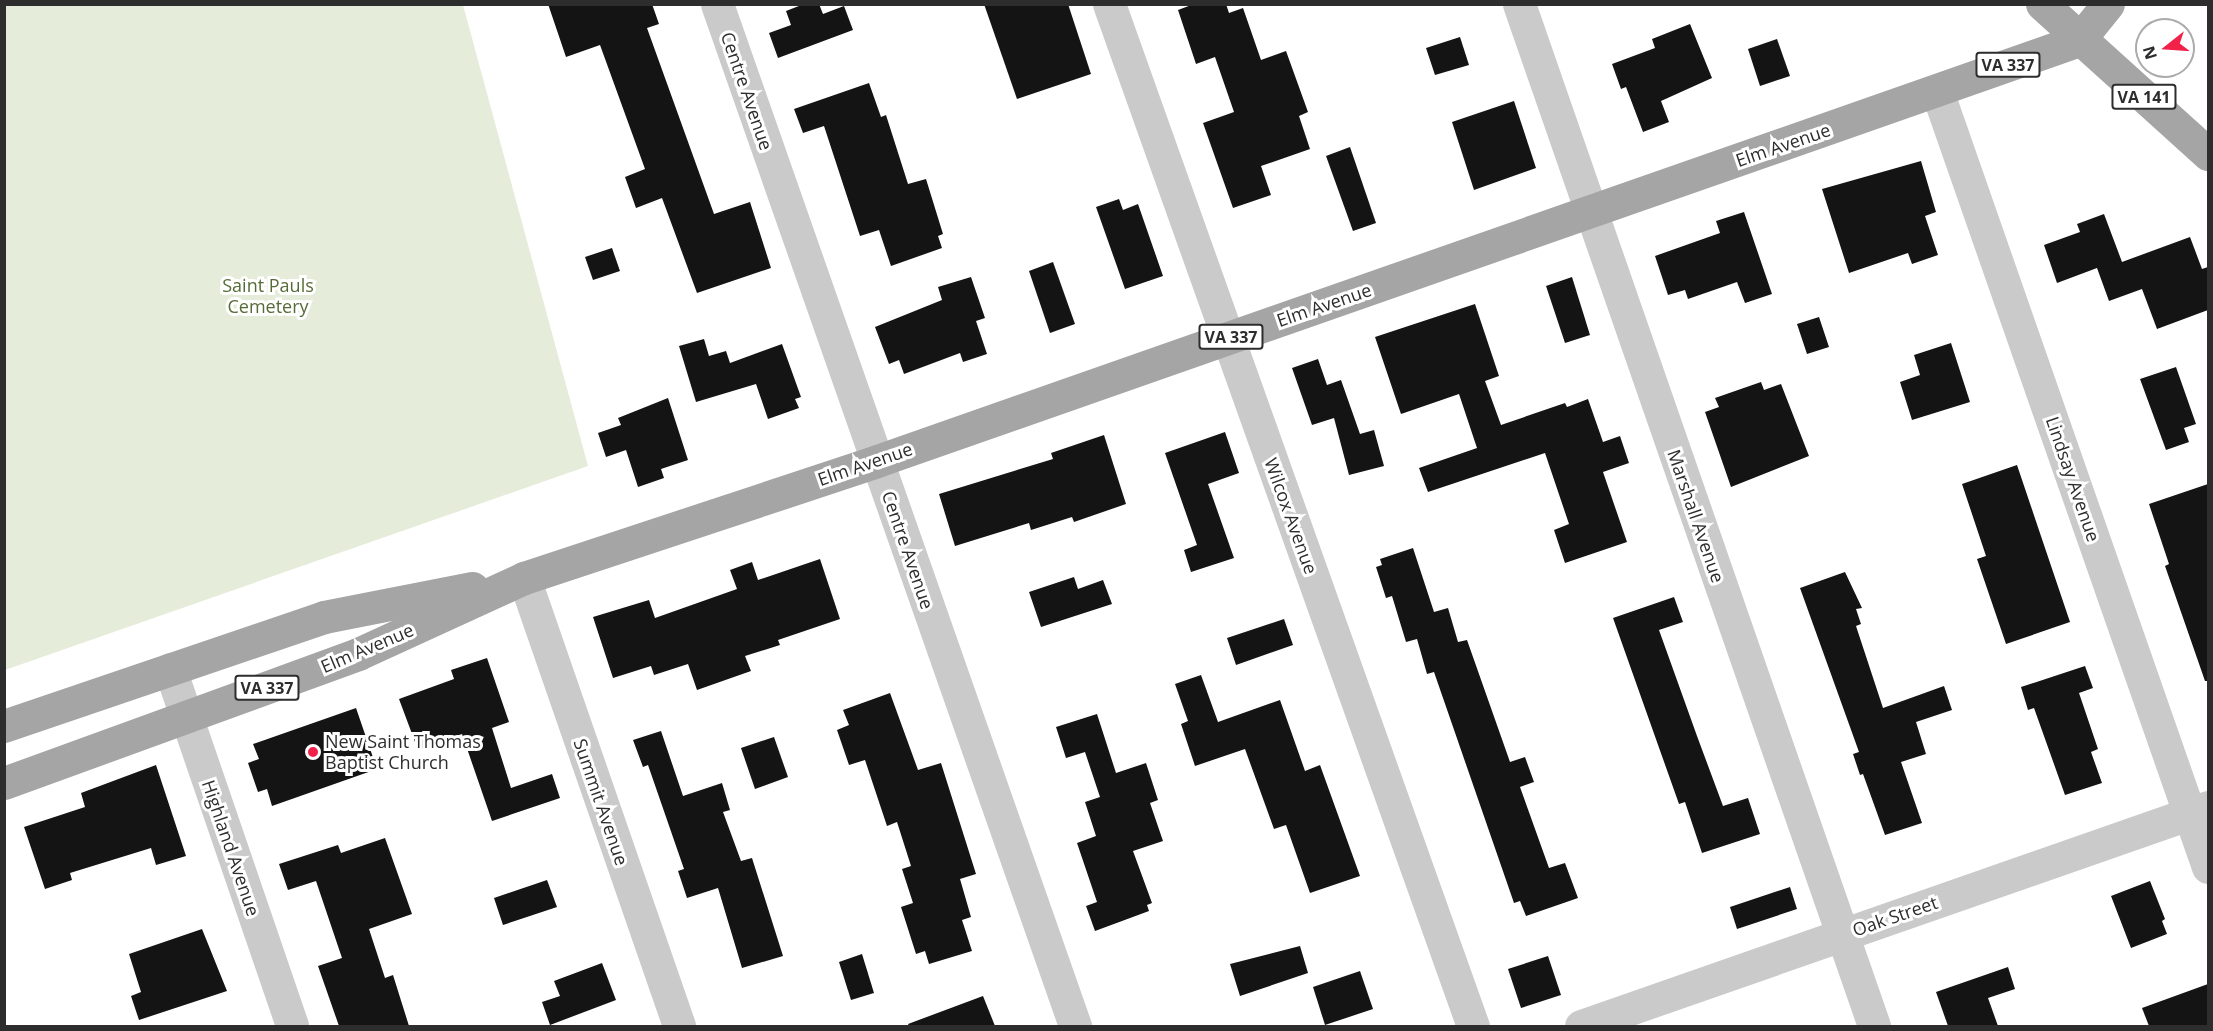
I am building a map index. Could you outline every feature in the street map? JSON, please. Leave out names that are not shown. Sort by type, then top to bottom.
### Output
[{"type":"main road","name":"VA 141","points":[[2042,4],[2079,40],[2208,154]]},
{"type":"main road","points":[[2079,40],[2108,4]]},
{"type":"main road","name":"Elm Avenue","points":[[4,783],[358,654],[524,578],[877,461],[2079,40]]},
{"type":"main road","name":"Elm Avenue","points":[[4,726],[324,617],[524,578]]},
{"type":"street","name":"Centre Avenue","points":[[717,4],[1075,1026]]},
{"type":"street","name":"Wilcox Avenue","points":[[1109,4],[1473,1026]]},
{"type":"street","name":"Marshall Avenue","points":[[1519,4],[1874,1026]]},
{"type":"street","name":"Lindsay Avenue","points":[[1937,91],[2199,810],[2208,867]]},
{"type":"street","name":"Summit Avenue","points":[[524,578],[679,1026]]},
{"type":"street","name":"Highland Avenue","points":[[170,669],[292,1026]]},
{"type":"street","name":"Oak Street","points":[[1581,1026],[2199,810]]},
{"type":"green space","name":"Saint Pauls Cemetery","points":[[4,5],[463,5],[588,466],[5,670]]},
{"type":"building","points":[[548,4],[652,4],[659,24],[647,28],[714,214],[750,202],[771,268],[697,293],[662,198],[636,208],[625,177],[645,169],[600,45],[566,57]]},
{"type":"building","points":[[804,4],[819,4],[823,14],[844,6],[853,30],[778,58],[769,33],[791,25],[786,11]]},
{"type":"building","points":[[984,4],[1068,4],[1091,74],[1017,99]]},
{"type":"building","points":[[1194,4],[1226,4],[1229,13],[1243,8],[1261,60],[1286,51],[1308,112],[1299,116],[1310,149],[1261,166],[1271,195],[1233,208],[1203,123],[1234,112],[1215,57],[1196,64],[1178,10]]},
{"type":"building","points":[[1690,24],[1712,78],[1661,101],[1669,122],[1643,132],[1626,87],[1621,89],[1612,64],[1655,48],[1652,39]]},
{"type":"building","points":[[1460,37],[1469,65],[1435,75],[1426,48]]},
{"type":"building","points":[[1777,39],[1790,76],[1760,86],[1748,49]]},
{"type":"building","points":[[869,83],[881,117],[886,115],[908,184],[926,179],[943,234],[938,236],[942,248],[891,266],[879,230],[860,236],[824,126],[803,133],[794,109]]},
{"type":"building","points":[[1514,101],[1536,168],[1474,190],[1452,122]]},
{"type":"building","points":[[1350,147],[1376,223],[1353,231],[1326,156]]},
{"type":"building","points":[[1921,161],[1936,212],[1925,216],[1938,255],[1912,264],[1908,253],[1849,273],[1822,189]]},
{"type":"building","points":[[1119,199],[1123,210],[1138,204],[1163,276],[1125,289],[1096,207]]},
{"type":"building","points":[[1744,212],[1772,294],[1745,303],[1737,282],[1688,299],[1685,290],[1668,295],[1655,256],[1720,233],[1716,221]]},
{"type":"building","points":[[2104,214],[2122,262],[2190,237],[2202,269],[2208,267],[2208,310],[2157,329],[2142,289],[2109,301],[2097,268],[2057,283],[2044,245],[2080,232],[2077,224]]},
{"type":"building","points":[[612,248],[620,271],[593,280],[585,257]]},
{"type":"building","points":[[1053,262],[1075,324],[1050,333],[1029,271]]},
{"type":"building","points":[[971,277],[985,318],[976,321],[987,354],[963,362],[960,353],[904,374],[899,360],[889,364],[875,327],[942,300],[938,287]]},
{"type":"building","points":[[1572,277],[1590,335],[1565,343],[1546,286]]},
{"type":"building","points":[[1475,304],[1499,376],[1485,381],[1501,425],[1565,403],[1567,407],[1588,399],[1603,442],[1620,436],[1629,463],[1603,472],[1627,542],[1565,563],[1554,530],[1569,524],[1545,453],[1428,492],[1419,468],[1477,448],[1459,394],[1401,414],[1375,337]]},
{"type":"building","points":[[1819,317],[1829,347],[1807,354],[1797,324]]},
{"type":"building","points":[[704,339],[709,356],[726,351],[730,363],[782,344],[801,397],[795,399],[799,408],[768,419],[756,384],[696,402],[679,346]]},
{"type":"building","points":[[1951,343],[1970,402],[1912,420],[1900,382],[1920,375],[1914,355]]},
{"type":"building","points":[[1318,359],[1327,385],[1341,380],[1360,434],[1374,430],[1384,466],[1349,475],[1334,418],[1312,425],[1292,368]]},
{"type":"building","points":[[2176,367],[2196,424],[2184,428],[2189,442],[2166,450],[2140,379]]},
{"type":"building","points":[[1761,382],[1764,390],[1781,384],[1809,456],[1731,487],[1705,412],[1719,407],[1715,398]]},
{"type":"building","points":[[668,398],[688,460],[661,469],[664,478],[638,487],[626,450],[606,457],[598,433],[621,425],[618,418]]},
{"type":"building","points":[[1225,432],[1239,473],[1208,484],[1234,558],[1191,572],[1184,550],[1197,545],[1165,453]]},
{"type":"building","points":[[1104,435],[1126,504],[1074,522],[1072,517],[1031,530],[1029,523],[955,546],[939,494],[1053,459],[1051,453]]},
{"type":"building","points":[[2017,465],[2070,622],[2006,644],[1977,559],[1986,556],[1962,484]]},
{"type":"building","points":[[2208,484],[2208,681],[2205,681],[2165,566],[2169,564],[2149,504]]},
{"type":"building","points":[[1413,548],[1434,612],[1448,608],[1458,642],[1467,640],[1510,762],[1525,757],[1534,782],[1520,787],[1549,868],[1565,863],[1578,898],[1526,916],[1520,901],[1514,903],[1434,672],[1427,674],[1417,639],[1406,642],[1392,596],[1386,598],[1376,567],[1382,565],[1380,559]]},
{"type":"building","points":[[820,559],[840,619],[778,640],[780,645],[745,656],[751,671],[697,690],[688,664],[654,675],[651,666],[613,678],[593,617],[649,600],[655,618],[737,589],[730,570],[752,562],[758,580]]},
{"type":"building","points":[[1845,572],[1862,608],[1856,609],[1861,624],[1856,626],[1883,708],[1944,686],[1952,710],[1916,722],[1926,754],[1901,762],[1922,823],[1885,835],[1863,774],[1860,775],[1853,754],[1859,752],[1800,588]]},
{"type":"building","points":[[1074,577],[1078,589],[1103,580],[1112,604],[1041,627],[1029,592]]},
{"type":"building","points":[[1674,597],[1683,622],[1659,630],[1697,736],[1723,806],[1748,798],[1760,834],[1702,853],[1685,802],[1679,804],[1613,618]]},
{"type":"building","points":[[1284,619],[1293,645],[1236,665],[1227,638]]},
{"type":"building","points":[[487,658],[509,722],[492,728],[511,788],[552,774],[560,798],[492,821],[462,734],[418,750],[399,699],[454,679],[451,670]]},
{"type":"building","points":[[2085,666],[2093,688],[2079,693],[2098,749],[2091,752],[2102,783],[2065,795],[2034,708],[2028,710],[2021,687]]},
{"type":"building","points":[[1201,675],[1218,722],[1280,700],[1305,771],[1320,765],[1360,876],[1310,893],[1286,825],[1274,829],[1245,749],[1195,766],[1181,724],[1188,721],[1175,684]]},
{"type":"building","points":[[890,693],[918,770],[941,763],[976,874],[960,879],[971,917],[962,920],[972,951],[929,964],[925,951],[916,954],[901,907],[913,903],[902,869],[911,866],[897,822],[887,826],[865,760],[849,765],[837,730],[849,725],[843,710]]},
{"type":"building","name":"New Saint Thomas Baptist Church","points":[[356,708],[377,769],[272,806],[267,789],[258,792],[248,763],[259,759],[253,744]]},
{"type":"building","points":[[1097,714],[1116,773],[1146,763],[1158,800],[1150,803],[1163,841],[1133,851],[1152,903],[1147,905],[1149,911],[1095,931],[1086,906],[1097,902],[1077,843],[1096,836],[1085,802],[1100,797],[1085,752],[1066,758],[1056,727]]},
{"type":"building","points":[[661,731],[683,796],[722,783],[730,810],[723,812],[741,861],[752,858],[783,956],[742,968],[718,888],[687,898],[678,871],[684,869],[648,765],[643,767],[633,740]]},
{"type":"building","points":[[774,737],[788,777],[755,789],[741,748]]},
{"type":"building","points":[[156,765],[186,856],[156,865],[151,848],[70,873],[72,880],[45,889],[24,827],[85,807],[81,793]]},
{"type":"building","points":[[385,838],[412,914],[369,929],[385,978],[393,975],[409,1026],[339,1026],[318,966],[342,958],[316,881],[288,890],[279,864],[338,845],[341,853]]},
{"type":"building","points":[[547,880],[557,907],[503,925],[494,898]]},
{"type":"building","points":[[2150,881],[2165,919],[2162,921],[2167,934],[2131,948],[2111,896]]},
{"type":"building","points":[[1790,887],[1797,909],[1737,929],[1730,907]]},
{"type":"building","points":[[202,929],[227,991],[139,1020],[131,996],[141,992],[129,954]]},
{"type":"building","points":[[1300,946],[1308,973],[1240,996],[1230,964]]},
{"type":"building","points":[[862,954],[874,993],[851,1000],[839,962]]},
{"type":"building","points":[[1548,956],[1561,995],[1521,1008],[1508,969]]},
{"type":"building","points":[[602,963],[616,1000],[550,1025],[542,1002],[560,996],[554,981]]},
{"type":"building","points":[[2008,967],[2015,989],[1988,998],[1998,1026],[1948,1026],[1936,992]]},
{"type":"building","points":[[1360,971],[1373,1009],[1325,1025],[1313,987]]},
{"type":"building","points":[[2208,984],[2208,1026],[2149,1026],[2142,1008]]},
{"type":"building","points":[[983,996],[995,1026],[909,1026],[908,1024]]},
{"type":"place","name":"New Saint Thomas Baptist Church","points":[[313,752]]}]
